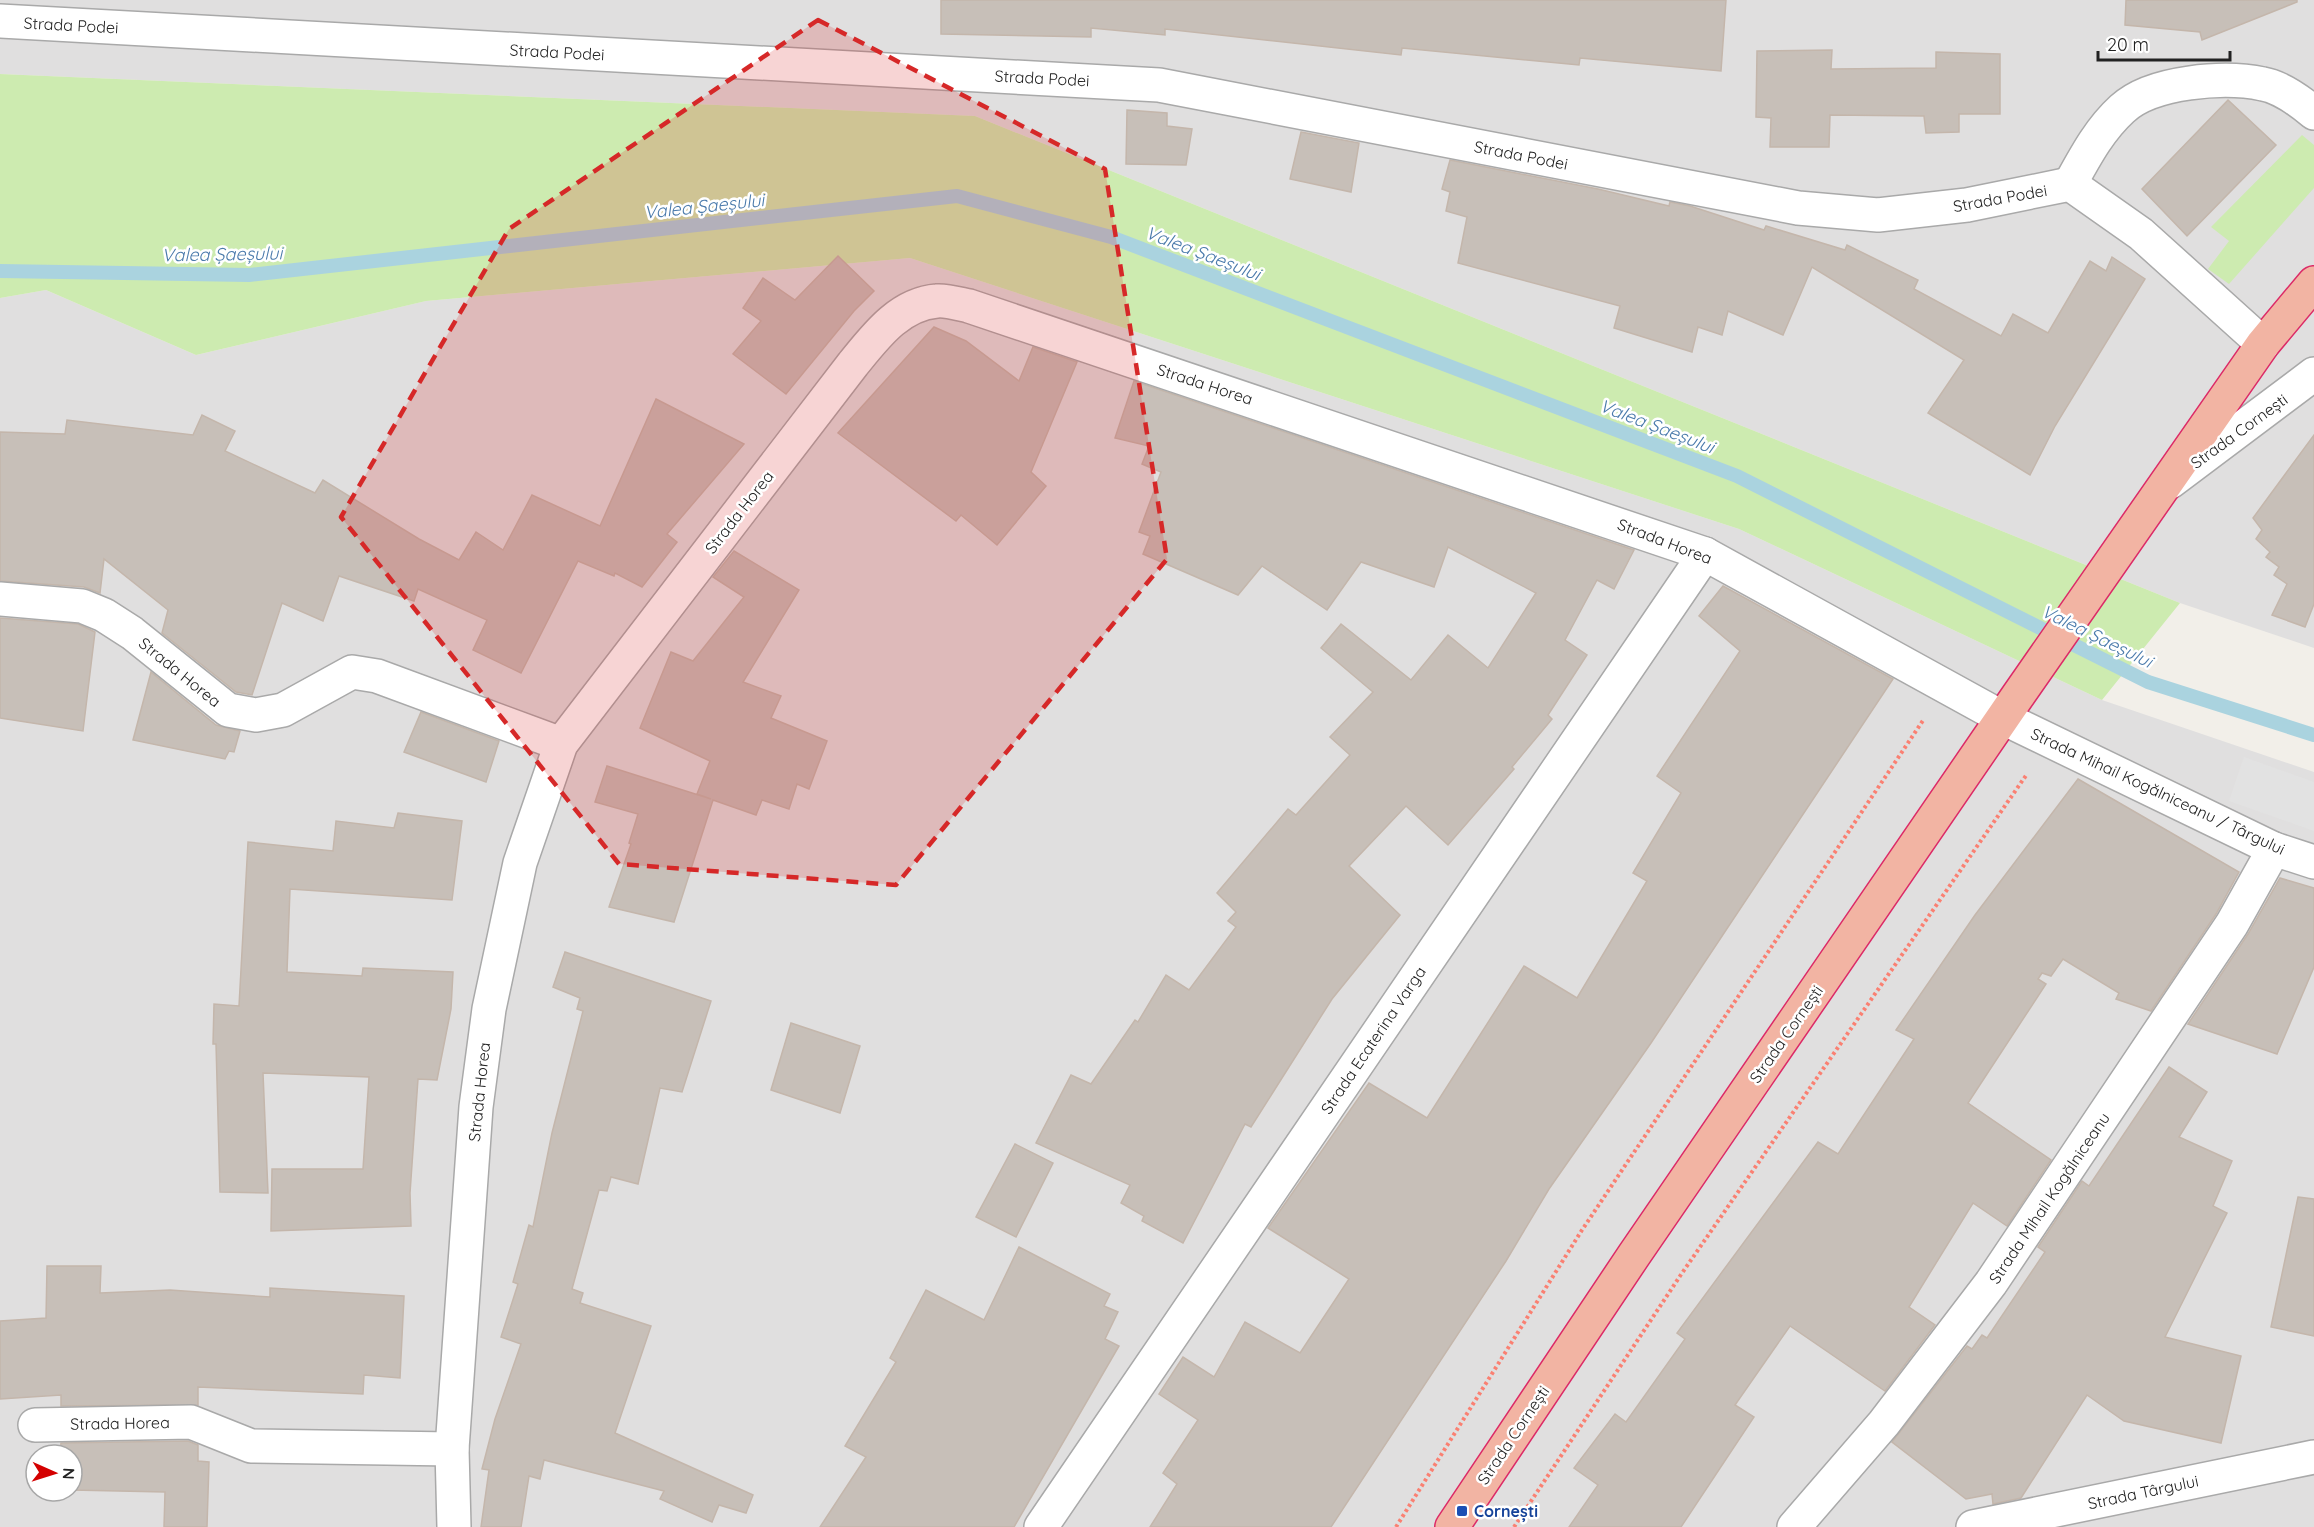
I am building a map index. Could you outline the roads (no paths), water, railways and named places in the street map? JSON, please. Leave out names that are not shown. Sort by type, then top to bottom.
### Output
[{"type":"highway","name":"Strada Cornești","points":[[1452,1527],[1634,1255],[2010,707],[2263,344],[2314,283]]},
{"type":"street","name":"Strada Podei","points":[[0,21],[1159,85],[1798,208],[1878,215],[1967,205],[2070,184],[2141,234],[2263,344]]},
{"type":"street","name":"Strada Podei","points":[[2070,184],[2092,144],[2123,108],[2152,93],[2184,84],[2226,80],[2265,84],[2302,103],[2314,113]]},
{"type":"street","name":"Strada Horea","points":[[454,1527],[452,1449],[476,1107],[489,1009],[520,863],[561,744],[877,334],[903,311],[937,300],[969,306],[1705,554],[1946,686],[2010,707]]},
{"type":"street","name":"Strada Cornești","points":[[2164,487],[2314,374]]},
{"type":"street","name":"Strada Ecaterina Varga","points":[[1041,1527],[1705,554]]},
{"type":"street","name":"Strada Horea","points":[[0,599],[82,606],[104,615],[132,633],[228,710],[256,715],[283,710],[352,672],[377,676],[561,744]]},
{"type":"street","name":"Strada Mihail Kogălniceanu / Târgului","points":[[2010,707],[2051,740],[2274,849],[2314,862]]},
{"type":"street","name":"Strada Mihail Kogălniceanu","points":[[1794,1527],[1884,1423],[1991,1284],[2232,924],[2274,849]]},
{"type":"street","name":"Strada Horea","points":[[35,1425],[191,1422],[252,1446],[452,1449]]},
{"type":"street","name":"Strada Târgului","points":[[1973,1527],[2314,1457]]},
{"type":"waterway","name":"Valea Șaeșului","points":[[0,271],[249,275],[957,196],[1111,237],[1737,476],[2148,682],[2314,735]]},
{"type":"place","name":"Cornești","points":[[1462,1511]]}]
